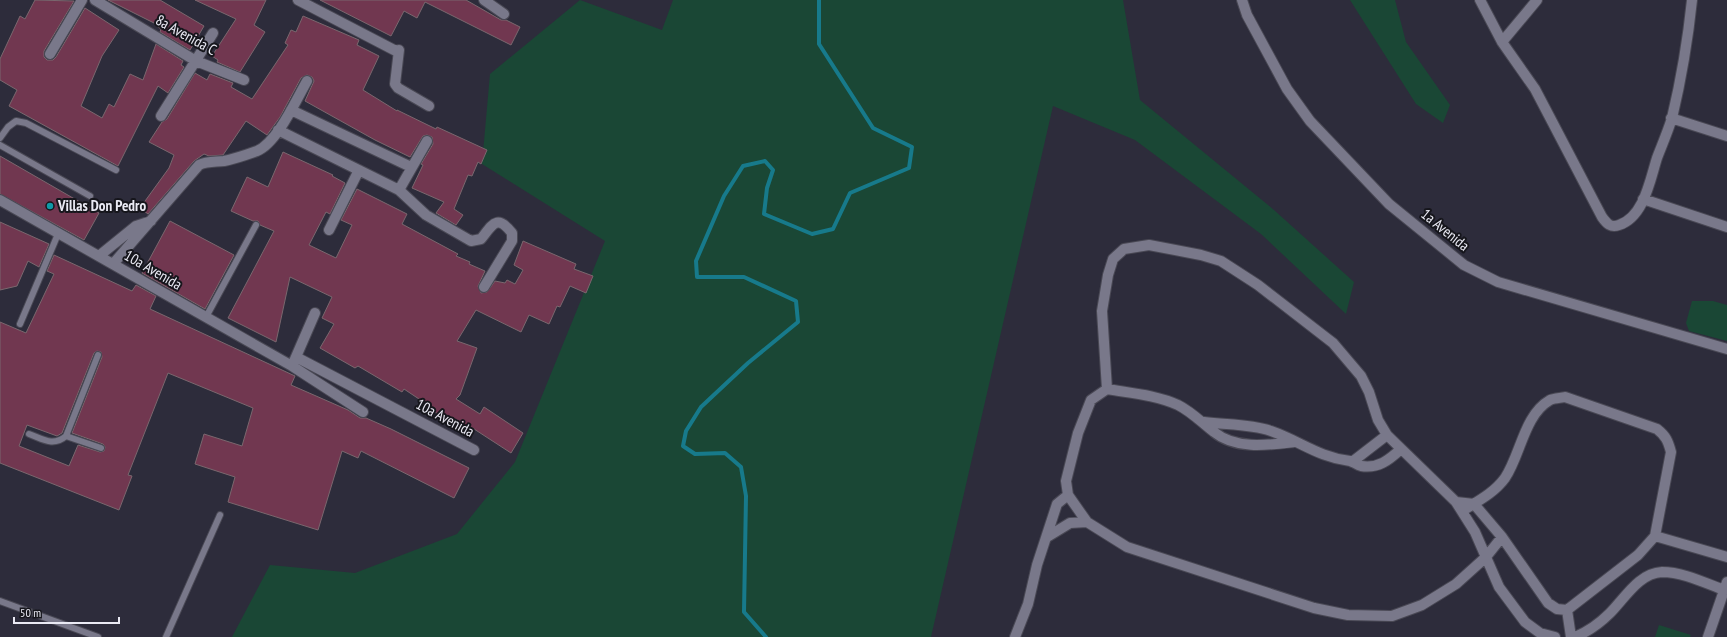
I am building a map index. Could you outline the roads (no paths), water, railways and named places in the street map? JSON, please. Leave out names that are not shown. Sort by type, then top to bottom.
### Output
[{"type":"street","points":[[50,54],[82,0]]},
{"type":"street","name":"8a Avenida C","points":[[95,0],[196,61],[244,80]]},
{"type":"street","points":[[298,0],[396,51],[399,50],[400,55],[394,84],[428,106]]},
{"type":"street","points":[[484,0],[504,14]]},
{"type":"street","name":"1a Avenida","points":[[1242,0],[1247,15],[1287,88],[1310,121],[1389,204],[1464,265],[1498,282],[1727,349]]},
{"type":"street","points":[[1480,0],[1502,42],[1535,89],[1607,224],[1614,227],[1626,223],[1635,214],[1643,199],[1671,118],[1690,25],[1692,0]]},
{"type":"street","points":[[1502,42],[1536,0]]},
{"type":"street","points":[[161,116],[213,33]]},
{"type":"street","points":[[113,264],[199,164],[205,162],[223,161],[258,151],[265,146],[291,110],[307,81]]},
{"type":"street","points":[[291,110],[411,168]]},
{"type":"street","points":[[1671,118],[1727,136]]},
{"type":"street","points":[[278,130],[399,190],[426,215],[471,241],[481,239],[494,223],[500,222],[505,224],[512,233],[512,242],[484,287]]},
{"type":"street","points":[[399,190],[427,141]]},
{"type":"street","points":[[329,230],[359,170]]},
{"type":"street","points":[[1643,199],[1727,227]]},
{"type":"street","name":"10a Avenida","points":[[0,200],[206,317],[474,450]]},
{"type":"street","points":[[98,256],[136,226],[151,221]]},
{"type":"street","points":[[1107,389],[1102,311],[1108,275],[1113,259],[1124,249],[1149,244],[1201,255],[1221,261],[1258,285],[1333,343],[1361,376],[1369,392],[1378,420],[1387,435],[1456,502],[1475,532],[1499,587],[1525,622],[1540,633],[1555,637]]},
{"type":"street","points":[[315,313],[294,361],[363,412]]},
{"type":"street","points":[[1294,442],[1254,446],[1234,441],[1215,433],[1204,422],[1178,405],[1158,398],[1107,389],[1091,400],[1078,433],[1066,481],[1068,495],[1087,522],[1127,547],[1314,608],[1348,615],[1392,616],[1422,605],[1456,584],[1486,557],[1502,537]]},
{"type":"street","points":[[1456,502],[1474,504],[1502,537],[1548,604],[1556,609],[1567,610],[1638,555],[1655,536],[1671,452],[1665,435],[1657,429],[1565,397],[1551,399],[1539,409],[1530,422],[1514,460],[1504,478],[1491,493],[1474,504],[1462,511]]},
{"type":"street","points":[[1204,422],[1250,426],[1272,431],[1324,456],[1367,467],[1376,466],[1386,462],[1401,449]]},
{"type":"street","points":[[1352,462],[1387,435]]},
{"type":"street","points":[[1016,637],[1028,604],[1037,565],[1047,537],[1056,504],[1068,495]]},
{"type":"street","points":[[1047,537],[1070,524],[1087,522]]},
{"type":"street","points":[[1655,536],[1727,557]]},
{"type":"street","points":[[1575,637],[1585,632],[1610,614],[1631,590],[1650,574],[1662,572],[1726,586],[1708,637]]},
{"type":"street","points":[[1567,610],[1570,637]]},
{"type":"lane","points":[[0,138],[8,126],[16,121],[26,123],[116,170]]},
{"type":"lane","points":[[0,145],[90,196]]},
{"type":"lane","points":[[206,317],[256,225]]},
{"type":"lane","points":[[20,324],[58,234]]},
{"type":"lane","points":[[28,434],[53,443],[60,441],[66,436],[98,356]]},
{"type":"lane","points":[[66,436],[101,448]]},
{"type":"lane","points":[[166,637],[220,515]]},
{"type":"lane","points":[[0,601],[98,637]]},
{"type":"waterway","points":[[766,637],[744,612],[746,496],[741,467],[725,453],[695,454],[683,446],[686,431],[701,407],[748,363],[798,322],[796,301],[744,277],[697,277],[696,261],[724,196],[743,166],[765,161],[773,170],[767,188],[764,214],[812,234],[833,229],[850,193],[909,168],[912,147],[873,128],[819,44],[819,0]]},
{"type":"place","name":"Villas Don Pedro","points":[[50,206]]}]
